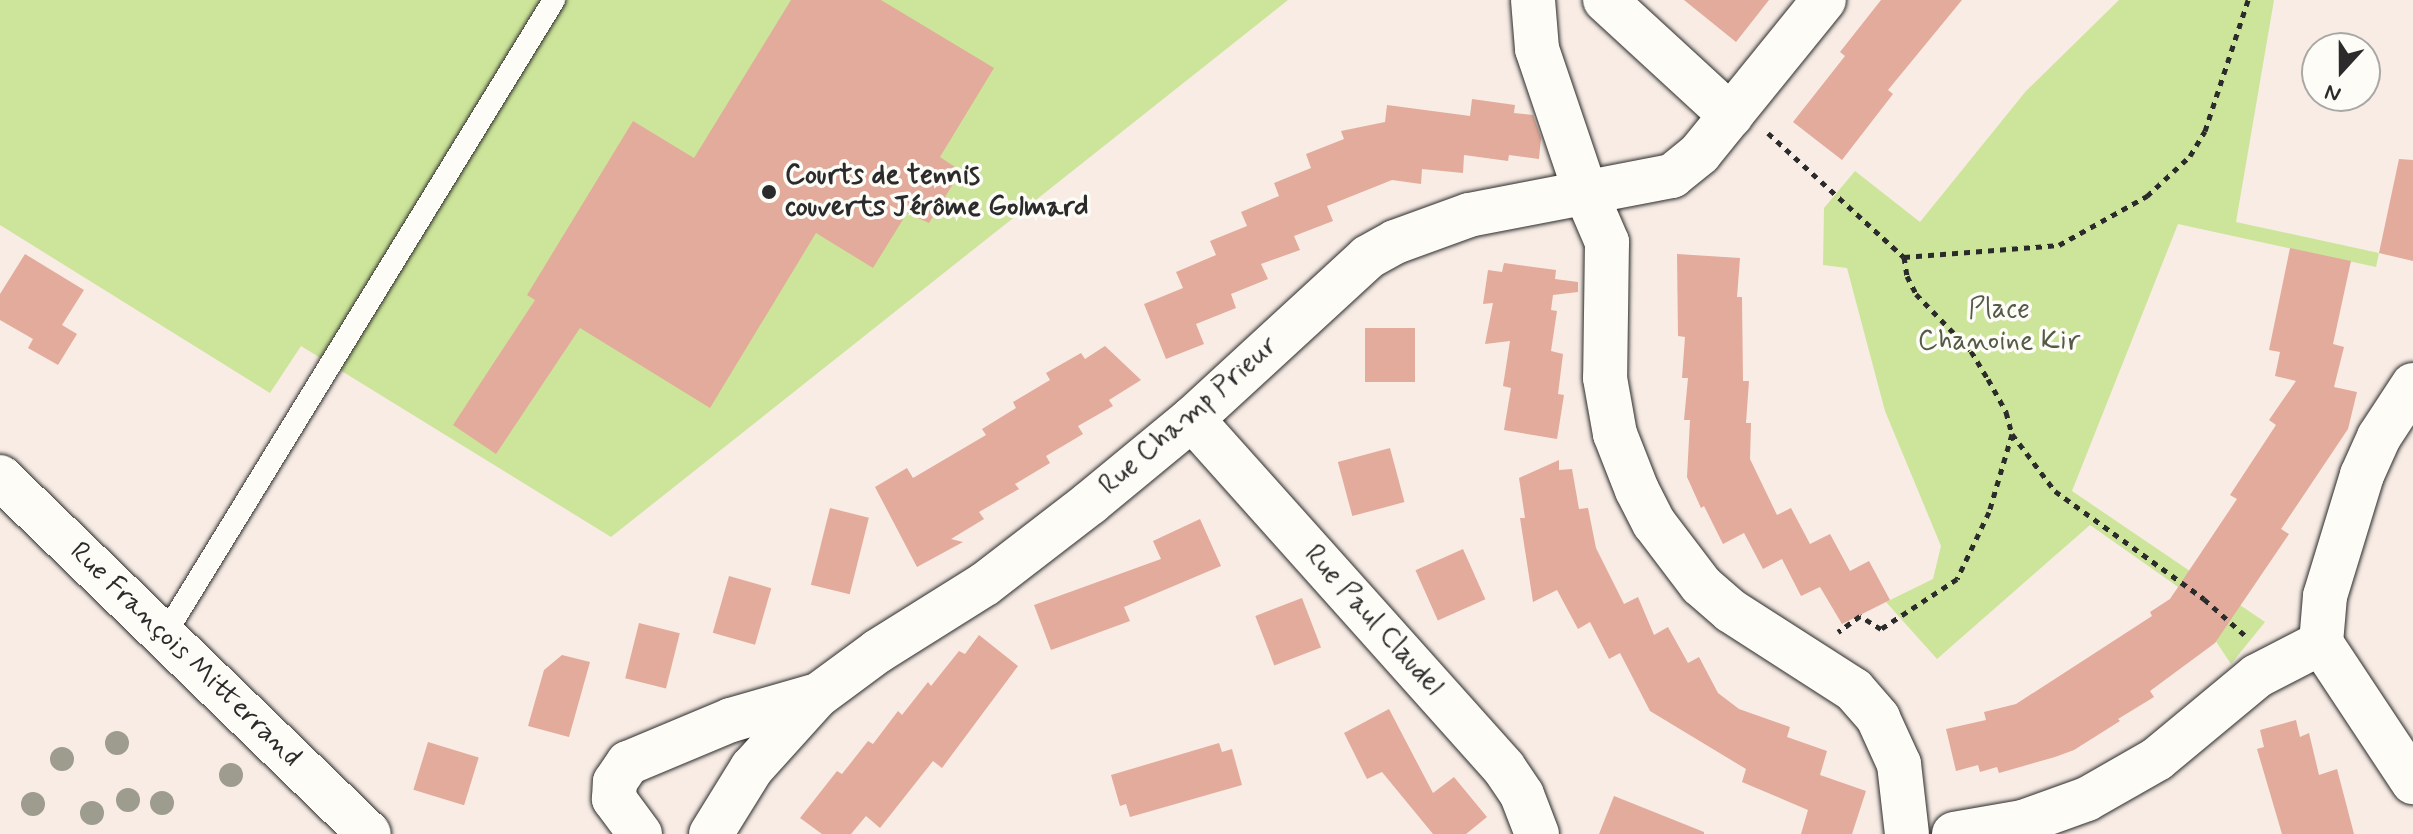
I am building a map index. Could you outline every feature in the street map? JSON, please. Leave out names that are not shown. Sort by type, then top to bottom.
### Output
[{"type":"street","points":[[1533,0],[1537,49],[1585,191],[1607,242],[1605,378],[1615,434],[1637,490],[1654,523],[1701,585],[1731,611],[1854,690],[1886,732],[1905,793],[1907,834]]},
{"type":"street","points":[[1605,0],[1734,112]]},
{"type":"street","name":"Rue Champ Prieur","points":[[711,834],[752,768],[817,696],[878,651],[985,584],[1192,419],[1368,257],[1395,242],[1469,215],[1672,176],[1700,153],[1824,0]]},
{"type":"street","points":[[2413,385],[2379,437],[2362,475],[2325,596],[2321,643],[2413,782]]},
{"type":"street","name":"Rue Paul Claudel","points":[[1192,419],[1504,768],[1522,795],[1537,834]]},
{"type":"street","name":"Rue François Mitterrand","points":[[0,477],[369,834]]},
{"type":"street","points":[[1954,834],[2023,822],[2074,804],[2111,786],[2157,759],[2257,676],[2321,643]]},
{"type":"street","name":"Rue Champ Prieur","points":[[640,834],[614,799],[615,782],[628,763],[731,720],[817,696]]},
{"type":"lane","points":[[165,634],[554,0]]},
{"type":"path","points":[[1904,257],[2059,245],[2147,196],[2190,156],[2205,131],[2248,0]]},
{"type":"path","points":[[1734,112],[1904,257],[1907,276],[1916,294],[1971,351],[2006,412],[2012,434],[2055,491],[2204,599],[2251,640],[2257,676]]},
{"type":"path","points":[[1813,664],[1828,640],[1860,616],[1881,629],[1957,579],[1989,512],[2012,434]]},
{"type":"green space","points":[[0,0],[1288,0],[611,537],[301,346],[270,393],[0,225]]},
{"type":"green space","name":"Place Chanoine Kir","points":[[2119,0],[2274,0],[2236,222],[2379,253],[2376,267],[2178,224],[2072,491],[2265,622],[2231,664],[2181,589],[2090,525],[1937,659],[1886,602],[1933,579],[1941,546],[1885,411],[1847,268],[1823,265],[1824,208],[1855,171],[1920,222],[2026,91]]},
{"type":"building","name":"Courts de tennis couverts Jérôme Golmard","points":[[791,0],[881,0],[994,68],[940,157],[961,171],[929,223],[907,213],[873,268],[816,233],[710,408],[580,328],[496,454],[453,425],[535,300],[527,295],[633,121],[694,158]]},
{"type":"building","points":[[1684,0],[1769,0],[1736,42]]},
{"type":"building","points":[[1881,0],[1962,0],[1888,90],[1893,94],[1842,160],[1793,122],[1845,56],[1840,52]]},
{"type":"building","points":[[1472,99],[1515,105],[1514,113],[1533,115],[1541,138],[1539,159],[1509,155],[1508,161],[1464,155],[1463,173],[1422,169],[1421,184],[1392,180],[1327,206],[1333,221],[1294,236],[1300,250],[1261,264],[1268,279],[1231,294],[1236,308],[1196,324],[1204,344],[1166,359],[1144,304],[1183,288],[1176,272],[1216,255],[1210,241],[1247,226],[1241,212],[1279,196],[1274,183],[1311,168],[1306,154],[1344,139],[1341,131],[1385,122],[1387,105],[1470,116]]},
{"type":"building","points":[[2399,159],[2413,160],[2413,261],[2379,253]]},
{"type":"building","points":[[2290,248],[2351,261],[2333,344],[2344,347],[2334,387],[2357,392],[2348,429],[2281,529],[2289,534],[2215,643],[2150,691],[2154,697],[2074,750],[1999,773],[1997,767],[1980,772],[1978,765],[1956,771],[1946,729],[1986,720],[1984,712],[2016,704],[2152,616],[2150,612],[2170,599],[2237,499],[2230,495],[2276,425],[2269,420],[2296,381],[2275,376],[2280,352],[2269,350]]},
{"type":"building","points":[[25,254],[84,290],[62,325],[77,334],[58,365],[28,348],[33,339],[0,320],[0,294]]},
{"type":"building","points":[[1677,254],[1740,258],[1737,297],[1742,297],[1743,381],[1749,381],[1746,423],[1751,423],[1750,459],[1777,515],[1791,508],[1810,544],[1830,534],[1850,571],[1869,561],[1890,600],[1842,624],[1820,587],[1801,596],[1782,559],[1763,569],[1744,533],[1723,544],[1687,477],[1690,420],[1684,420],[1688,378],[1682,378],[1685,337],[1678,336]]},
{"type":"building","points":[[1504,263],[1556,270],[1555,279],[1578,282],[1578,292],[1553,295],[1551,310],[1557,311],[1551,351],[1563,354],[1558,394],[1564,395],[1557,439],[1504,430],[1511,388],[1503,386],[1510,341],[1485,344],[1493,303],[1483,304],[1488,270],[1502,272]]},
{"type":"building","points":[[1365,328],[1415,328],[1415,382],[1365,382]]},
{"type":"building","points":[[1105,346],[1141,380],[1109,400],[1113,406],[1078,426],[1083,434],[1046,456],[1050,463],[1015,484],[1019,489],[979,512],[984,519],[951,539],[963,542],[917,567],[875,487],[907,468],[913,478],[986,435],[982,429],[1016,408],[1013,402],[1050,380],[1046,373],[1081,353],[1085,359]]},
{"type":"building","points":[[1390,448],[1404,502],[1352,516],[1338,462]]},
{"type":"building","points":[[1559,460],[1559,470],[1572,469],[1579,509],[1588,508],[1596,548],[1624,604],[1638,597],[1654,635],[1668,627],[1688,663],[1699,657],[1718,693],[1739,709],[1790,727],[1787,737],[1827,751],[1820,775],[1866,791],[1852,834],[1801,834],[1808,810],[1742,782],[1746,769],[1650,711],[1620,653],[1609,659],[1590,622],[1578,629],[1557,590],[1533,602],[1520,518],[1525,518],[1519,478]]},
{"type":"building","points":[[830,508],[869,518],[850,594],[811,585]]},
{"type":"building","points":[[1200,519],[1221,566],[1124,607],[1130,621],[1051,650],[1034,605],[1161,559],[1153,541]]},
{"type":"building","points":[[1463,549],[1485,599],[1438,620],[1415,570]]},
{"type":"building","points":[[729,576],[771,588],[755,645],[713,633]]},
{"type":"building","points":[[1302,598],[1321,647],[1274,665],[1255,616]]},
{"type":"building","points":[[639,623],[680,633],[666,688],[625,678]]},
{"type":"building","points":[[979,635],[1018,666],[942,768],[933,761],[880,828],[866,816],[851,834],[822,834],[800,818],[837,771],[842,774],[868,741],[873,744],[898,711],[902,715],[928,682],[931,686],[959,651],[965,654]]},
{"type":"building","points":[[562,655],[590,662],[569,737],[528,726],[544,670]]},
{"type":"building","points":[[1389,709],[1433,793],[1454,777],[1487,817],[1466,834],[1433,834],[1382,772],[1367,779],[1344,733]]},
{"type":"building","points":[[2296,720],[2300,737],[2309,733],[2319,775],[2337,769],[2354,834],[2282,834],[2257,749],[2264,747],[2260,730]]},
{"type":"building","points":[[428,742],[479,757],[464,805],[413,790]]},
{"type":"building","points":[[1219,743],[1222,752],[1232,749],[1242,785],[1130,817],[1126,804],[1120,806],[1111,775]]},
{"type":"building","points":[[1614,796],[1704,832],[1704,834],[1599,834]]},
{"type":"place","name":"Courts de tennis couverts Jérôme Golmard","points":[[769,192]]}]
